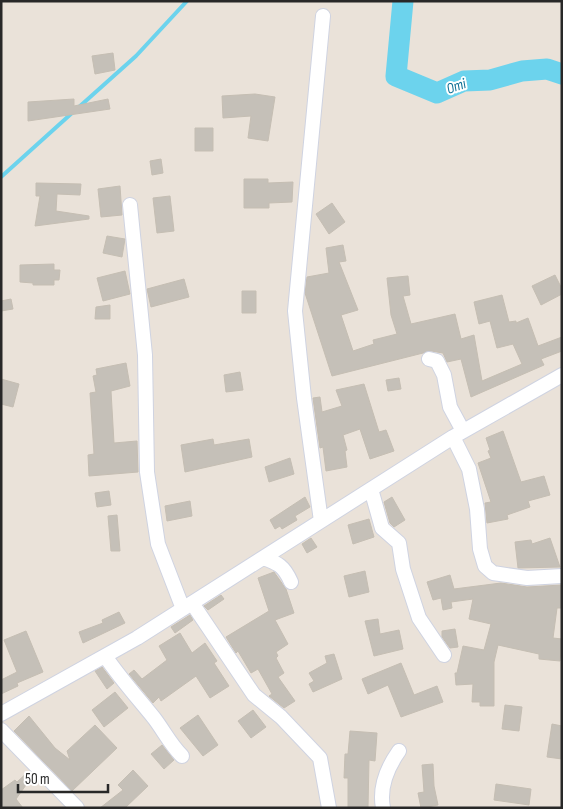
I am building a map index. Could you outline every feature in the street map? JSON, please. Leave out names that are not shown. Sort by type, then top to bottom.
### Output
[{"type":"street","points":[[321,521],[304,398],[295,311],[322,16]]},
{"type":"street","points":[[130,205],[146,355],[147,472],[158,544],[187,606],[254,695],[281,717],[320,758],[328,808]]},
{"type":"street","points":[[429,360],[437,362],[444,375],[450,407],[469,469],[477,509],[480,549],[485,566],[493,573],[528,578],[562,576]]},
{"type":"street","points":[[1,714],[105,656],[458,434],[562,375]]},
{"type":"street","points":[[371,489],[382,528],[399,544],[403,569],[419,618],[444,655]]},
{"type":"street","points":[[263,558],[280,564],[286,569],[290,582]]},
{"type":"street","points":[[105,656],[119,677],[155,719],[169,743],[182,756]]},
{"type":"street","points":[[1,730],[76,808]]},
{"type":"street","points":[[383,808],[380,795],[388,767],[399,751]]},
{"type":"building","points":[[113,53],[115,70],[95,74],[92,56]]},
{"type":"building","points":[[255,94],[275,97],[268,141],[248,138],[251,116],[223,118],[222,96]]},
{"type":"building","points":[[74,99],[74,106],[108,99],[110,109],[28,121],[28,102]]},
{"type":"building","points":[[195,128],[213,128],[213,151],[195,151]]},
{"type":"building","points":[[161,159],[163,173],[152,175],[150,161]]},
{"type":"building","points":[[244,179],[268,179],[268,183],[293,182],[292,202],[269,203],[269,208],[244,208]]},
{"type":"building","points":[[36,183],[81,184],[80,195],[57,194],[56,211],[89,216],[89,219],[35,226],[40,196],[36,196]]},
{"type":"building","points":[[120,186],[122,215],[101,217],[98,189]]},
{"type":"building","points":[[170,196],[174,231],[157,233],[153,198]]},
{"type":"building","points":[[332,203],[345,222],[329,234],[316,214]]},
{"type":"building","points":[[107,236],[125,239],[122,257],[103,253]]},
{"type":"building","points":[[343,245],[346,261],[339,262],[358,310],[341,315],[353,351],[374,344],[373,340],[397,334],[391,315],[387,278],[408,276],[410,295],[403,296],[411,324],[455,314],[461,339],[474,335],[482,381],[522,364],[513,344],[497,348],[490,321],[479,324],[474,302],[502,295],[509,322],[516,321],[516,323],[528,318],[538,346],[562,337],[562,351],[541,359],[544,365],[471,397],[461,359],[447,362],[443,353],[431,351],[332,376],[305,293],[307,277],[329,273],[326,248]]},
{"type":"building","points":[[54,264],[54,270],[60,270],[59,280],[54,280],[54,285],[33,285],[33,283],[20,282],[20,265]]},
{"type":"building","points":[[125,271],[130,294],[103,301],[97,278]]},
{"type":"building","points":[[555,275],[562,289],[562,294],[541,305],[532,286]]},
{"type":"building","points":[[184,279],[189,297],[151,307],[147,289]]},
{"type":"building","points":[[242,291],[256,291],[256,313],[242,313]]},
{"type":"building","points":[[11,299],[13,309],[1,311],[1,301]]},
{"type":"building","points":[[110,305],[110,319],[95,319],[96,307]]},
{"type":"building","points":[[126,363],[130,386],[111,391],[114,443],[137,441],[138,472],[89,476],[88,455],[94,454],[90,393],[96,392],[93,376],[97,375],[96,369]]},
{"type":"building","points":[[240,372],[243,390],[226,392],[224,375]]},
{"type":"building","points":[[399,378],[401,389],[388,391],[386,380]]},
{"type":"building","points":[[1,379],[19,384],[13,407],[1,404]]},
{"type":"building","points":[[364,384],[379,432],[386,430],[394,451],[370,459],[360,429],[343,435],[347,450],[345,451],[347,467],[326,471],[323,447],[320,448],[313,398],[320,397],[322,412],[342,406],[336,390]]},
{"type":"building","points":[[503,431],[521,482],[544,476],[550,495],[528,501],[530,507],[507,515],[508,519],[487,523],[485,503],[491,502],[478,463],[491,458],[486,438]]},
{"type":"building","points":[[213,439],[214,445],[249,439],[252,457],[185,472],[181,445]]},
{"type":"building","points":[[290,458],[294,474],[269,482],[265,467]]},
{"type":"building","points":[[109,491],[111,505],[97,507],[95,493]]},
{"type":"building","points":[[305,497],[310,507],[295,516],[297,520],[282,529],[280,526],[275,529],[270,520]]},
{"type":"building","points":[[392,497],[405,520],[394,527],[390,523],[384,502]]},
{"type":"building","points":[[190,501],[192,516],[167,521],[165,506]]},
{"type":"building","points":[[117,515],[120,551],[111,551],[108,516]]},
{"type":"building","points":[[369,519],[374,537],[353,544],[348,525]]},
{"type":"building","points":[[311,538],[317,547],[307,553],[302,544]]},
{"type":"building","points":[[550,538],[560,567],[518,568],[515,542],[531,540],[532,544]]},
{"type":"building","points":[[365,571],[369,592],[349,597],[344,576]]},
{"type":"building","points":[[274,572],[286,589],[294,613],[275,620],[288,644],[276,652],[278,656],[276,658],[284,673],[278,677],[295,701],[284,708],[269,696],[272,694],[258,669],[251,673],[238,651],[236,653],[226,637],[269,611],[258,578]]},
{"type":"building","points":[[450,575],[454,589],[501,583],[527,587],[562,585],[562,608],[557,608],[553,638],[562,639],[560,661],[539,659],[539,654],[498,645],[494,662],[494,706],[480,706],[480,702],[472,702],[473,684],[456,685],[455,673],[457,673],[463,646],[484,650],[491,624],[469,619],[473,599],[451,602],[452,608],[443,610],[441,598],[433,600],[427,582]]},
{"type":"building","points":[[221,595],[224,599],[208,610],[204,606]]},
{"type":"building","points":[[119,612],[125,623],[83,643],[79,632],[103,623],[102,620]]},
{"type":"building","points":[[190,615],[193,620],[175,633],[171,627]]},
{"type":"building","points":[[378,619],[380,634],[399,630],[403,649],[374,656],[365,621]]},
{"type":"building","points":[[455,629],[458,647],[450,648],[442,637],[442,631]]},
{"type":"building","points":[[26,631],[43,672],[17,683],[18,686],[1,694],[1,680],[17,672],[4,640]]},
{"type":"building","points":[[180,633],[192,653],[205,643],[217,661],[214,663],[229,686],[210,698],[196,676],[161,701],[159,697],[153,703],[129,674],[134,670],[142,679],[167,660],[159,646]]},
{"type":"building","points":[[334,654],[342,679],[313,692],[309,684],[314,681],[309,673],[327,663],[325,656]]},
{"type":"building","points":[[401,663],[414,695],[437,686],[443,702],[401,717],[388,685],[368,694],[362,679]]},
{"type":"building","points":[[102,667],[114,683],[107,689],[95,671]]},
{"type":"building","points":[[115,692],[128,708],[104,727],[92,710]]},
{"type":"building","points":[[505,705],[522,707],[519,731],[502,729]]},
{"type":"building","points":[[253,710],[266,727],[251,738],[238,721]]},
{"type":"building","points":[[198,715],[218,745],[203,756],[180,728]]},
{"type":"building","points":[[29,716],[55,748],[70,760],[67,751],[95,725],[117,748],[72,791],[14,731]]},
{"type":"building","points":[[552,724],[562,726],[562,759],[547,757]]},
{"type":"building","points":[[350,731],[377,733],[375,761],[369,760],[368,808],[348,808],[348,778],[344,778],[345,754],[348,754]]},
{"type":"building","points":[[162,745],[174,760],[164,769],[151,754]]},
{"type":"building","points":[[433,764],[434,786],[438,805],[421,808],[418,793],[424,792],[422,765]]},
{"type":"building","points":[[133,770],[148,786],[125,808],[100,808],[123,790],[118,785]]},
{"type":"building","points":[[29,771],[36,779],[26,785],[16,799],[23,808],[1,808],[1,790],[15,780],[17,782]]},
{"type":"building","points":[[496,784],[531,789],[529,805],[494,800]]},
{"type":"waterway","points":[[79,107],[136,56],[187,1]]},
{"type":"waterway","name":"Omi","points":[[403,1],[396,76],[437,93],[464,81],[490,80],[522,71],[547,69],[562,74]]},
{"type":"waterway","points":[[1,177],[72,113]]}]
